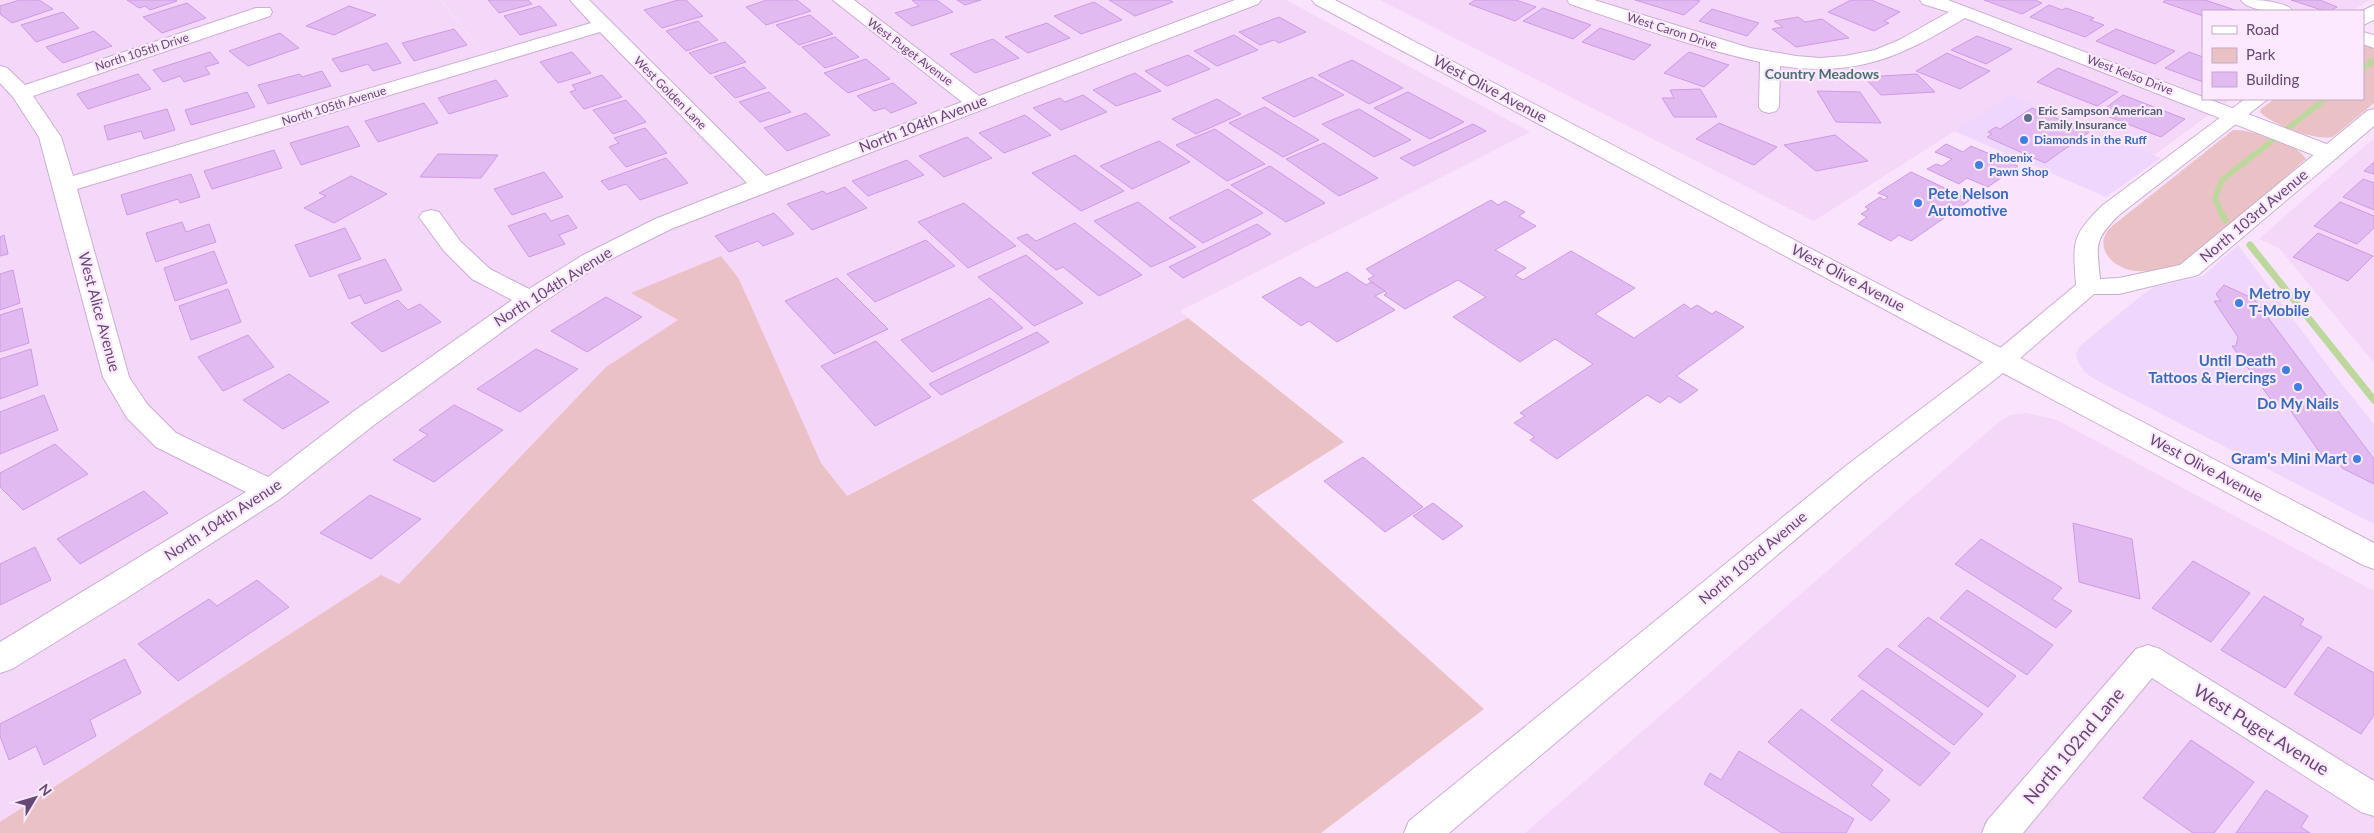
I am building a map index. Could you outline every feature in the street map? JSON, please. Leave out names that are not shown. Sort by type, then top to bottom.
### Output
[{"type":"street","name":"North 105th Drive","points":[[21,92],[263,12],[244,0]]},
{"type":"street","name":"West Golden Lane","points":[[579,0],[762,185]]},
{"type":"street","name":"North 104th Avenue","points":[[0,659],[270,491],[364,418],[530,299],[591,260],[663,224],[762,185],[1252,0]]},
{"type":"street","name":"West Olive Avenue","points":[[1321,0],[2374,557]]},
{"type":"street","name":"West Caron Drive","points":[[1576,0],[1721,47],[1770,59],[1829,63],[1870,58],[1910,42],[1964,11]]},
{"type":"street","name":"West Kelso Drive","points":[[1930,0],[1964,11],[2330,153]]},
{"type":"street","points":[[2250,0],[2281,10]]},
{"type":"street","name":"West Puget Avenue","points":[[849,1],[977,104]]},
{"type":"street","name":"North 105th Avenue","points":[[65,186],[603,25]]},
{"type":"street","points":[[1769,107],[1770,59]]},
{"type":"street","name":"West Alice Avenue","points":[[0,72],[21,92],[50,137],[116,377],[137,411],[166,440],[270,491]]},
{"type":"street","points":[[2088,287],[2084,256],[2085,240],[2094,226],[2115,207],[2257,100]]},
{"type":"street","name":"North 103rd Avenue","points":[[1422,833],[1857,472],[2002,360],[2088,287],[2119,286],[2189,270],[2374,115]]},
{"type":"street","points":[[431,217],[452,246],[481,274],[530,299]]},
{"type":"street","name":"West Puget Avenue","points":[[2148,660],[2374,800]]},
{"type":"street","name":"North 102nd Lane","points":[[2000,833],[2148,660]]},
{"type":"shaded area","points":[[0,0],[440,0],[526,106],[441,0],[1286,0],[1530,132],[1180,311],[1188,318],[846,496],[821,463],[739,279],[632,293],[679,320],[606,367],[399,584],[380,576],[0,822]]},
{"type":"shaded area","points":[[1380,0],[2369,0],[2354,10],[2202,10],[2202,100],[2230,100],[2154,155],[2011,95],[1814,221]]},
{"type":"shaded area","points":[[2011,95],[2161,158],[2106,197],[1954,131]]},
{"type":"shaded area","points":[[2374,138],[2374,363],[2279,248],[2259,239]]},
{"type":"shaded area","points":[[2238,245],[2340,382],[2374,424],[2374,524],[2096,380],[2084,372],[2078,361],[2076,354],[2080,346],[2141,296],[2154,287],[2203,276]]},
{"type":"shaded area","points":[[2026,413],[2057,420],[2374,591],[2374,833],[1525,833],[1999,422],[2010,415]]},
{"type":"green space","points":[[2364,45],[2374,48],[2374,103],[2334,136],[2318,137],[2284,127],[2266,117],[2260,112],[2273,100],[2364,100]]},
{"type":"green space","points":[[2233,130],[2241,130],[2272,138],[2293,148],[2306,159],[2191,259],[2151,271],[2128,270],[2113,262],[2104,249],[2103,242],[2105,235],[2111,227]]},
{"type":"green space","points":[[721,256],[739,279],[821,463],[847,496],[1188,318],[1344,442],[1252,500],[1484,709],[1321,833],[0,833],[0,822],[381,575],[399,584],[606,367],[678,320],[631,293]]},
{"type":"building","points":[[20,0],[39,0],[53,9],[12,23],[0,14],[0,6]]},
{"type":"building","points":[[127,0],[177,1],[150,10],[145,6],[139,8]]},
{"type":"building","points":[[488,0],[528,0],[532,4],[499,13]]},
{"type":"building","points":[[678,0],[686,0],[703,16],[662,28],[644,10]]},
{"type":"building","points":[[767,0],[797,0],[811,11],[766,25],[746,7]]},
{"type":"building","points":[[912,0],[937,0],[953,12],[912,26],[895,13],[919,6]]},
{"type":"building","points":[[957,0],[981,0],[965,5]]},
{"type":"building","points":[[1109,0],[1169,0],[1173,2],[1135,16]]},
{"type":"building","points":[[1475,0],[1516,0],[1536,7],[1515,21],[1469,4]]},
{"type":"building","points":[[1635,0],[1696,0],[1700,1],[1684,15]]},
{"type":"building","points":[[1851,0],[1871,0],[1900,12],[1884,21],[1889,23],[1874,31],[1828,12]]},
{"type":"building","points":[[1984,0],[2035,0],[2042,3],[2022,14]]},
{"type":"building","points":[[2166,0],[2205,0],[2235,10],[2202,10],[2202,16],[2163,2]]},
{"type":"building","points":[[2291,0],[2320,0],[2337,7],[2332,10],[2322,10]]},
{"type":"building","points":[[1094,2],[1122,20],[1081,34],[1054,16]]},
{"type":"building","points":[[187,3],[206,18],[162,33],[143,17]]},
{"type":"building","points":[[2049,5],[2062,10],[2066,8],[2094,18],[2090,20],[2104,25],[2085,37],[2030,17]]},
{"type":"building","points":[[349,6],[376,15],[334,35],[306,26]]},
{"type":"building","points":[[540,6],[557,25],[520,35],[504,16]]},
{"type":"building","points":[[1543,8],[1591,25],[1573,39],[1523,21]]},
{"type":"building","points":[[1712,9],[1759,23],[1747,36],[1699,21]]},
{"type":"building","points":[[63,12],[79,28],[36,42],[21,25]]},
{"type":"building","points":[[810,15],[833,34],[799,45],[776,25]]},
{"type":"building","points":[[1279,17],[1306,32],[1279,43],[1274,40],[1260,45],[1239,32]]},
{"type":"building","points":[[1798,17],[1805,22],[1822,19],[1849,38],[1796,47],[1772,29],[1783,27],[1774,21]]},
{"type":"building","points":[[698,21],[718,40],[686,51],[666,31]]},
{"type":"building","points":[[1047,23],[1070,38],[1028,53],[1005,37]]},
{"type":"building","points":[[1600,28],[1651,45],[1634,60],[1582,42]]},
{"type":"building","points":[[454,29],[467,45],[414,61],[402,43]]},
{"type":"building","points":[[2116,29],[2175,51],[2155,64],[2096,41]]},
{"type":"building","points":[[94,31],[112,46],[63,63],[46,47]]},
{"type":"building","points":[[280,33],[299,48],[248,66],[229,51]]},
{"type":"building","points":[[1234,35],[1258,50],[1217,66],[1194,51]]},
{"type":"building","points":[[1977,36],[2012,49],[1986,64],[1951,50]]},
{"type":"building","points":[[835,37],[859,57],[825,68],[802,47]]},
{"type":"building","points":[[993,39],[1019,58],[975,73],[950,54]]},
{"type":"building","points":[[725,42],[746,62],[710,74],[689,53]]},
{"type":"building","points":[[387,43],[401,63],[373,71],[368,64],[341,72],[332,59]]},
{"type":"building","points":[[210,52],[219,63],[205,67],[210,74],[184,82],[180,76],[163,82],[153,70]]},
{"type":"building","points":[[572,52],[591,73],[558,83],[540,62]]},
{"type":"building","points":[[1689,52],[1729,65],[1704,87],[1664,73]]},
{"type":"building","points":[[2189,52],[2202,57],[2202,82],[2165,68]]},
{"type":"building","points":[[1947,53],[1990,71],[1960,89],[1916,71]]},
{"type":"building","points":[[1188,55],[1210,69],[1167,86],[1145,71]]},
{"type":"building","points":[[866,59],[890,79],[848,93],[824,73]]},
{"type":"building","points":[[1352,60],[1403,88],[1369,104],[1318,75]]},
{"type":"building","points":[[744,67],[766,88],[735,98],[714,77]]},
{"type":"building","points":[[2058,68],[2118,92],[2097,106],[2037,82]]},
{"type":"building","points":[[322,71],[331,86],[268,104],[258,85],[300,74],[302,77]]},
{"type":"building","points":[[1135,73],[1161,91],[1116,106],[1093,90]]},
{"type":"building","points":[[138,74],[151,89],[88,109],[77,94]]},
{"type":"building","points":[[1917,74],[1935,92],[1881,95],[1864,77]]},
{"type":"building","points":[[602,75],[622,97],[584,109],[570,92],[576,90],[572,85]]},
{"type":"building","points":[[1312,77],[1344,95],[1294,117],[1262,98]]},
{"type":"building","points":[[496,80],[508,96],[449,114],[438,98]]},
{"type":"building","points":[[893,83],[917,103],[891,113],[885,108],[874,111],[857,96]]},
{"type":"building","points":[[1700,89],[1717,117],[1674,117],[1662,98],[1674,98],[1670,90]]},
{"type":"building","points":[[1817,91],[1860,92],[1881,123],[1836,122]]},
{"type":"building","points":[[247,92],[255,107],[191,125],[185,110]]},
{"type":"building","points":[[769,92],[791,112],[760,122],[739,102]]},
{"type":"building","points":[[1408,92],[1464,122],[1430,139],[1374,108]]},
{"type":"building","points":[[1083,95],[1107,112],[1061,130],[1033,108],[1060,98],[1065,102]]},
{"type":"building","points":[[2123,95],[2185,119],[2161,137],[2099,113]]},
{"type":"building","points":[[1217,99],[1241,114],[1196,134],[1172,119]]},
{"type":"building","points":[[626,100],[646,122],[613,134],[593,110]]},
{"type":"building","points":[[424,103],[438,123],[378,142],[365,121]]},
{"type":"building","points":[[1265,107],[1319,140],[1283,157],[1229,123]]},
{"type":"building","points":[[2032,108],[2089,132],[2045,163],[1987,137],[1992,134],[1988,132],[1996,127],[2000,129]]},
{"type":"building","points":[[167,109],[175,130],[144,139],[141,131],[108,140],[104,126]]},
{"type":"building","points":[[1359,109],[1411,140],[1374,157],[1322,124]]},
{"type":"building","points":[[806,113],[830,135],[787,151],[764,128]]},
{"type":"building","points":[[1025,115],[1051,135],[1004,153],[979,133]]},
{"type":"building","points":[[1719,123],[1777,147],[1754,165],[1696,139]]},
{"type":"building","points":[[1473,124],[1486,131],[1414,166],[1400,158]]},
{"type":"building","points":[[348,126],[360,146],[301,165],[290,143]]},
{"type":"building","points":[[645,128],[667,153],[626,167],[609,147],[619,143],[614,138]]},
{"type":"building","points":[[1215,129],[1265,164],[1227,181],[1176,145]]},
{"type":"building","points":[[1835,135],[1868,161],[1816,171],[1784,145]]},
{"type":"building","points":[[967,137],[992,158],[944,177],[919,156]]},
{"type":"building","points":[[1159,141],[1190,162],[1132,189],[1100,166]]},
{"type":"building","points":[[1324,143],[1378,178],[1339,196],[1286,159]]},
{"type":"building","name":"Phoenix Pawn Shop","points":[[1946,144],[1963,152],[1971,146],[2018,166],[1988,187],[1967,178],[1959,184],[1927,169],[1936,164],[1942,166],[1952,159],[1935,152]]},
{"type":"building","points":[[274,150],[282,168],[212,189],[204,171]]},
{"type":"building","points":[[438,154],[498,155],[481,178],[420,177]]},
{"type":"building","points":[[1075,155],[1124,191],[1081,211],[1032,173]]},
{"type":"building","points":[[666,158],[688,183],[640,200],[626,184],[609,190],[601,181]]},
{"type":"building","points":[[907,160],[924,175],[868,196],[852,181]]},
{"type":"building","points":[[2374,162],[2374,174],[2364,171]]},
{"type":"building","points":[[1270,166],[1325,203],[1286,222],[1231,185]]},
{"type":"building","points":[[544,172],[563,197],[512,215],[494,189]]},
{"type":"building","name":"Pete Nelson Automotive","points":[[1911,172],[1970,200],[1911,241],[1899,235],[1891,241],[1858,224],[1867,217],[1861,214],[1869,209],[1865,207],[1880,197],[1884,200],[1888,197],[1878,193]]},
{"type":"building","points":[[191,174],[200,197],[180,203],[178,199],[127,215],[121,195]]},
{"type":"building","points":[[351,176],[387,194],[334,223],[304,208],[326,196],[319,193]]},
{"type":"building","points":[[2363,179],[2374,183],[2374,210],[2343,197]]},
{"type":"building","points":[[845,187],[867,208],[812,230],[787,204],[823,191],[827,194]]},
{"type":"building","points":[[1228,189],[1263,213],[1203,243],[1169,218]]},
{"type":"building","points":[[1491,200],[1498,205],[1505,201],[1525,212],[1519,216],[1536,226],[1495,250],[1526,268],[1515,275],[1523,280],[1571,251],[1635,288],[1595,314],[1634,338],[1684,304],[1691,309],[1697,305],[1712,314],[1716,311],[1744,327],[1676,376],[1698,390],[1680,403],[1669,396],[1660,403],[1647,395],[1557,459],[1530,440],[1535,437],[1514,423],[1525,416],[1520,413],[1593,364],[1555,339],[1520,362],[1453,317],[1486,297],[1458,280],[1405,309],[1384,295],[1387,293],[1368,279],[1374,276],[1366,269]]},
{"type":"building","points":[[1138,202],[1196,247],[1151,267],[1094,221]]},
{"type":"building","points":[[2340,202],[2374,216],[2374,228],[2357,244],[2314,226]]},
{"type":"building","points":[[964,203],[1016,246],[968,268],[918,222]]},
{"type":"building","points":[[545,213],[551,221],[568,215],[577,228],[559,235],[565,244],[529,257],[508,226]]},
{"type":"building","points":[[774,213],[794,234],[763,246],[758,241],[729,252],[715,236]]},
{"type":"building","points":[[182,222],[186,232],[209,224],[216,242],[156,262],[146,233]]},
{"type":"building","points":[[1075,223],[1142,275],[1099,296],[1063,267],[1056,270],[1017,238],[1027,234],[1036,241]]},
{"type":"building","points":[[1257,224],[1271,234],[1183,278],[1169,267]]},
{"type":"building","points":[[345,228],[361,259],[310,277],[295,245]]},
{"type":"building","points":[[2318,233],[2373,256],[2348,281],[2293,257]]},
{"type":"building","points":[[4,235],[8,254],[0,256],[0,237]]},
{"type":"building","points":[[926,240],[955,266],[875,302],[847,274]]},
{"type":"building","points":[[214,251],[227,283],[175,301],[164,268]]},
{"type":"building","points":[[1026,255],[1083,303],[1034,326],[978,277]]},
{"type":"building","points":[[385,259],[402,290],[365,304],[360,295],[349,299],[338,275]]},
{"type":"building","points":[[13,270],[20,303],[0,310],[0,274]]},
{"type":"building","points":[[1347,272],[1366,285],[1371,282],[1385,291],[1375,296],[1395,310],[1337,342],[1309,321],[1301,326],[1262,297],[1300,277],[1316,288]]},
{"type":"building","points":[[837,278],[888,329],[834,354],[785,301]]},
{"type":"building","points":[[2224,285],[2254,299],[2374,459],[2374,484],[2342,468],[2335,458],[2323,457],[2288,407],[2275,405],[2232,346],[2236,346],[2238,337],[2214,301],[2221,301],[2216,294]]},
{"type":"building","points":[[228,289],[241,322],[191,340],[179,306]]},
{"type":"building","points":[[606,297],[642,317],[587,352],[551,331]]},
{"type":"building","points":[[990,298],[1023,328],[932,372],[901,340]]},
{"type":"building","points":[[398,300],[408,310],[420,304],[441,322],[382,352],[351,323]]},
{"type":"building","points":[[22,308],[29,343],[0,352],[0,315]]},
{"type":"building","points":[[1037,332],[1049,342],[941,395],[929,384]]},
{"type":"building","points":[[248,335],[274,367],[223,391],[198,357]]},
{"type":"building","points":[[876,341],[931,397],[875,426],[821,366]]},
{"type":"building","points":[[31,349],[38,385],[0,399],[0,359]]},
{"type":"building","points":[[536,349],[578,369],[520,412],[477,389]]},
{"type":"building","points":[[289,374],[329,402],[283,429],[243,400]]},
{"type":"building","points":[[44,395],[58,430],[0,454],[0,412]]},
{"type":"building","points":[[454,405],[503,430],[434,482],[393,460],[428,435],[419,430]]},
{"type":"building","points":[[55,444],[88,474],[23,510],[0,487],[0,473]]},
{"type":"building","points":[[1363,457],[1423,507],[1385,532],[1324,481]]},
{"type":"building","points":[[144,491],[168,513],[80,564],[57,539]]},
{"type":"building","points":[[370,495],[421,519],[371,559],[320,533]]},
{"type":"building","points":[[1433,503],[1463,526],[1443,540],[1413,516]]},
{"type":"building","points":[[2073,523],[2132,539],[2140,599],[2079,582]]},
{"type":"building","points":[[1981,539],[2062,588],[2052,599],[2072,611],[2056,628],[1955,564]]},
{"type":"building","points":[[35,547],[51,580],[0,605],[0,564]]},
{"type":"building","points":[[2193,561],[2250,593],[2211,642],[2152,608]]},
{"type":"building","points":[[257,580],[289,607],[178,681],[138,644],[209,599],[217,606]]},
{"type":"building","points":[[1967,590],[2053,645],[2027,675],[1940,618]]},
{"type":"building","points":[[2264,596],[2304,619],[2300,625],[2322,637],[2285,688],[2221,650]]},
{"type":"building","points":[[1928,617],[2016,676],[1988,707],[1898,646]]},
{"type":"building","points":[[2328,647],[2374,673],[2374,715],[2361,734],[2294,694]]},
{"type":"building","points":[[1887,648],[1983,714],[1954,745],[1858,676]]},
{"type":"building","points":[[125,659],[141,693],[90,720],[96,736],[44,765],[36,746],[9,760],[0,736],[0,724]]},
{"type":"building","points":[[1862,690],[1950,753],[1920,786],[1831,720]]},
{"type":"building","points":[[1801,709],[1883,770],[1871,785],[1890,800],[1871,821],[1768,742]]},
{"type":"building","points":[[2191,740],[2254,782],[2214,833],[2193,833],[2143,798]]},
{"type":"building","points":[[1739,751],[1854,819],[1846,833],[1782,833],[1704,784],[1710,773],[1721,780]]},
{"type":"building","points":[[2266,790],[2308,816],[2301,827],[2310,833],[2236,833]]},
{"type":"waterway","points":[[2364,68],[2374,60]]},
{"type":"waterway","points":[[2223,217],[2215,198],[2222,180],[2324,100]]},
{"type":"waterway","points":[[2223,215],[2225,220]]},
{"type":"waterway","points":[[2250,245],[2374,400]]},
{"type":"place","name":"Eric Sampson American Family Insurance","points":[[2028,118]]},
{"type":"place","name":"Diamonds in the Ruff","points":[[2024,140]]},
{"type":"place","name":"Phoenix Pawn Shop","points":[[1979,165]]},
{"type":"place","name":"Pete Nelson Automotive","points":[[1918,203]]},
{"type":"place","name":"Metro by T-Mobile","points":[[2239,303]]},
{"type":"place","name":"Until Death Tattoos & Piercings","points":[[2286,370]]},
{"type":"place","name":"Do My Nails","points":[[2298,387]]},
{"type":"place","name":"Gram's Mini Mart","points":[[2357,459]]},
{"type":"district","name":"Country Meadows","points":[[1822,74]]}]
